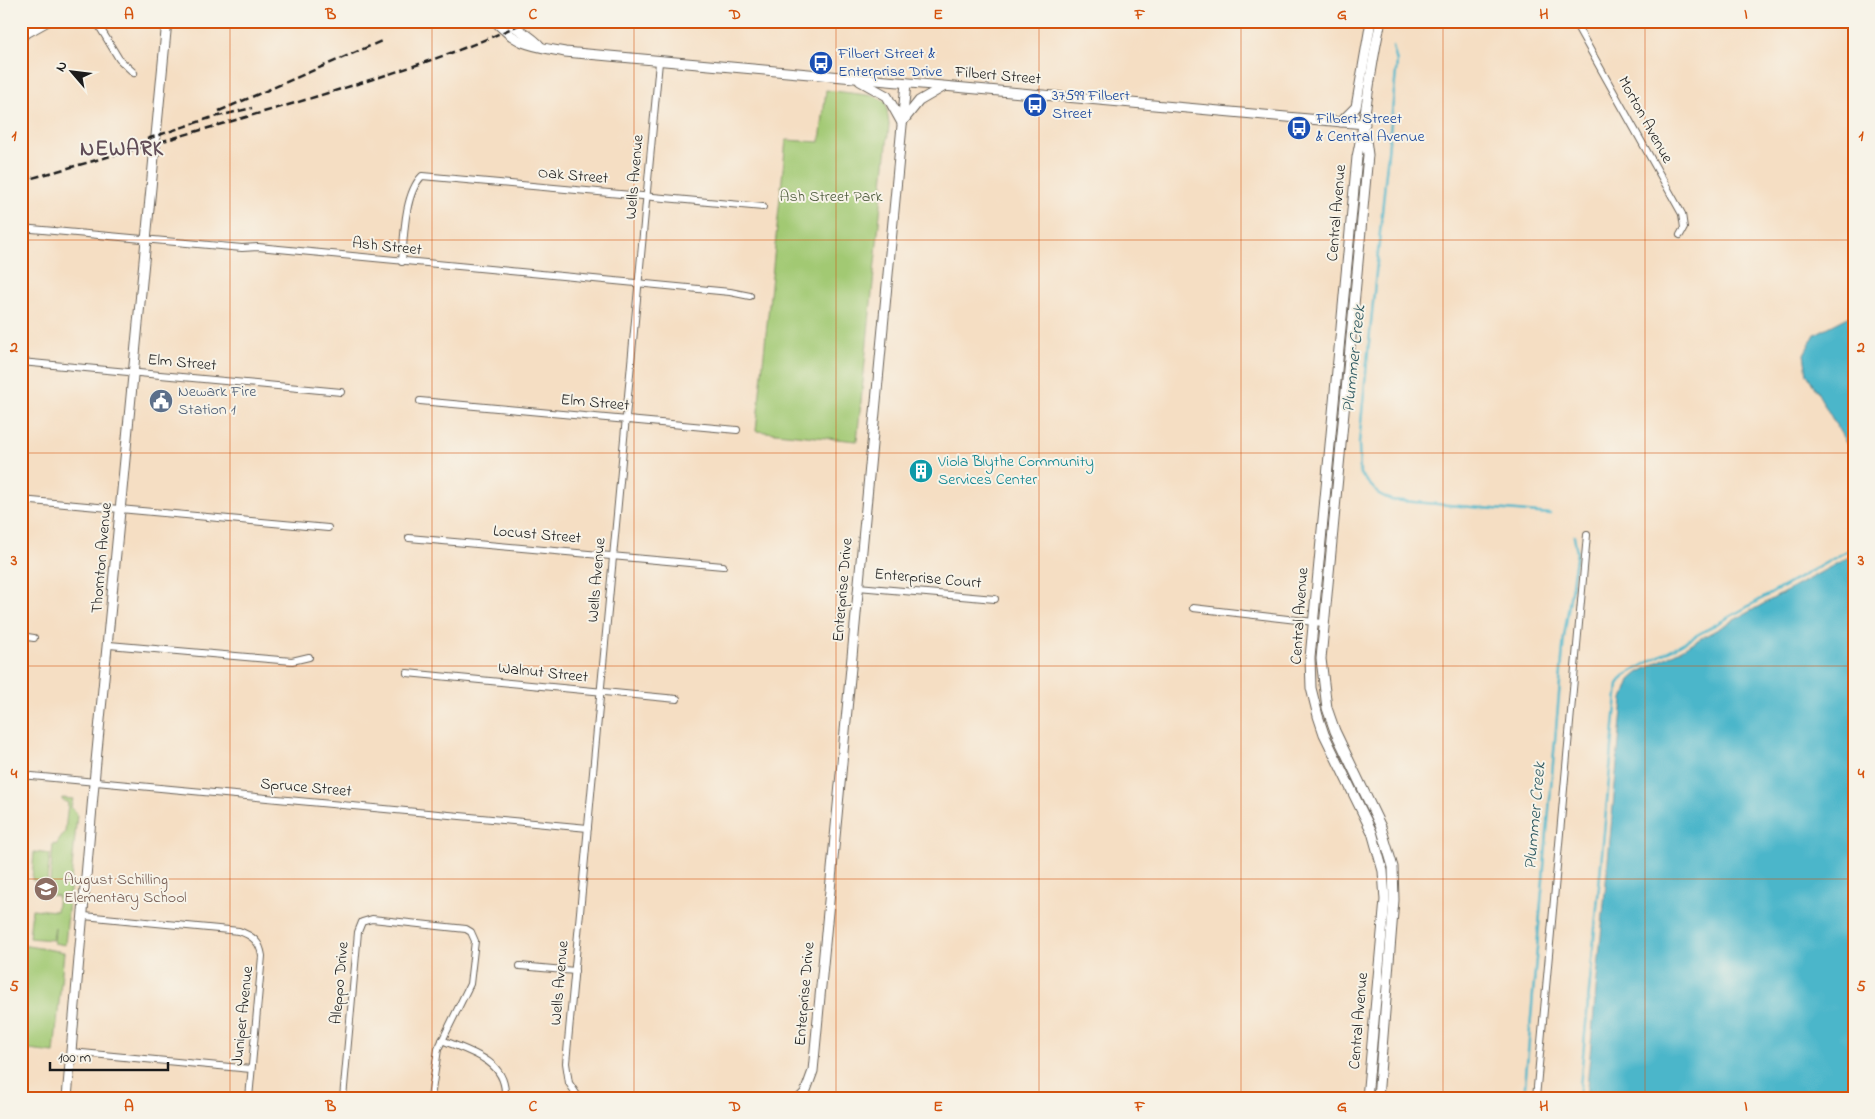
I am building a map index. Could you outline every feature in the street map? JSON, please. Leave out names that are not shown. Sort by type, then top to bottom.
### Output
[{"type":"street","points":[[21,36],[48,21]]},
{"type":"street","points":[[96,21],[119,58],[134,73]]},
{"type":"street","name":"Thornton Avenue","points":[[67,1098],[94,782],[109,645],[168,21]]},
{"type":"street","name":"Filbert Street","points":[[495,21],[505,32],[530,46],[540,46],[564,52],[1364,124]]},
{"type":"street","points":[[1341,122],[1356,107],[1371,21]]},
{"type":"street","name":"Central Avenue","points":[[1367,1098],[1385,900],[1383,871],[1372,832],[1324,734],[1312,688],[1310,658],[1357,157],[1364,124],[1371,69],[1381,21]]},
{"type":"street","name":"Morton Avenue","points":[[1574,21],[1682,214],[1684,228],[1680,235]]},
{"type":"street","name":"Filbert Street","points":[[511,24],[533,38],[540,46]]},
{"type":"street","name":"Wells Avenue","points":[[579,1098],[568,1084],[566,1074],[659,62]]},
{"type":"street","points":[[857,79],[887,96],[902,124],[919,101],[942,86]]},
{"type":"street","name":"Enterprise Drive","points":[[800,1098],[808,1087],[813,1071],[906,83]]},
{"type":"street","name":"Central Avenue","points":[[1364,124],[1368,155],[1321,659],[1327,708],[1335,730],[1381,827],[1393,867],[1394,900],[1378,1098]]},
{"type":"street","name":"Oak Street","points":[[402,262],[408,212],[414,185],[422,176],[763,207]]},
{"type":"street","name":"Ash Street","points":[[21,228],[242,248],[258,247],[730,292],[750,296]]},
{"type":"street","name":"Elm Street","points":[[21,362],[341,392]]},
{"type":"street","name":"Elm Street","points":[[420,400],[737,430]]},
{"type":"street","points":[[21,500],[328,528]]},
{"type":"street","points":[[1536,1098],[1587,535]]},
{"type":"street","name":"Locust Street","points":[[409,538],[723,566]]},
{"type":"street","name":"Enterprise Court","points":[[858,587],[995,599]]},
{"type":"street","points":[[1193,608],[1323,624]]},
{"type":"street","points":[[21,636],[34,638]]},
{"type":"street","points":[[109,645],[292,661],[309,657]]},
{"type":"street","name":"Walnut Street","points":[[407,673],[677,699]]},
{"type":"street","name":"Spruce Street","points":[[21,775],[588,828]]},
{"type":"street","name":"Juniper Avenue","points":[[84,916],[239,931],[255,939],[261,947],[262,956],[249,1098]]},
{"type":"street","name":"Aleppo Drive","points":[[343,1098],[358,932],[362,922],[372,919],[459,928],[471,932],[475,941],[470,984],[442,1040]]},
{"type":"street","points":[[520,966],[575,971]]},
{"type":"street","points":[[431,1098],[436,1058],[442,1040],[491,1063],[502,1075],[504,1092]]},
{"type":"street","points":[[71,1052],[251,1069]]},
{"type":"green space","name":"Ash Street Park","points":[[826,90],[875,96],[886,102],[889,125],[857,441],[756,431],[786,140],[820,142]]},
{"type":"green space","points":[[62,798],[73,799],[71,807],[77,814],[65,945],[54,943],[55,927],[53,940],[29,938],[32,909],[56,911],[58,896],[49,895],[53,844],[56,845],[65,832],[68,803],[62,800]]},
{"type":"green space","points":[[34,852],[50,854],[47,882],[32,880]]},
{"type":"green space","points":[[21,945],[64,952],[54,1053],[21,1049]]},
{"type":"water","points":[[1854,314],[1854,457],[1807,374],[1804,354],[1815,334]]},
{"type":"water","points":[[1854,554],[1854,1098],[1586,1098],[1623,699],[1630,680],[1638,673]]},
{"type":"waterway","name":"Plummer Creek","points":[[1393,47],[1397,62],[1359,443],[1360,474],[1379,494],[1391,500],[1550,514]]},
{"type":"waterway","name":"Plummer Creek","points":[[1524,1098],[1564,637],[1577,552],[1574,536]]},
{"type":"waterway","points":[[1579,1098],[1618,684],[1624,676],[1854,547]]},
{"type":"railway","points":[[21,181],[383,76],[470,46],[527,21]]},
{"type":"railway","points":[[219,111],[384,40]]},
{"type":"railway","points":[[147,139],[210,118],[252,108]]},
{"type":"place","name":"Filbert Street & Enterprise Drive","points":[[821,63]]},
{"type":"place","name":"37599 Filbert Street","points":[[1035,105]]},
{"type":"place","name":"Filbert Street & Central Avenue","points":[[1299,128]]},
{"type":"place","name":"Newark Fire Station 1","points":[[161,401]]},
{"type":"place","name":"Viola Blythe Community Services Center","points":[[921,471]]},
{"type":"place","name":"August Schilling Elementary School","points":[[46,889]]},
{"type":"district","name":"NEWARK","points":[[122,150]]}]
